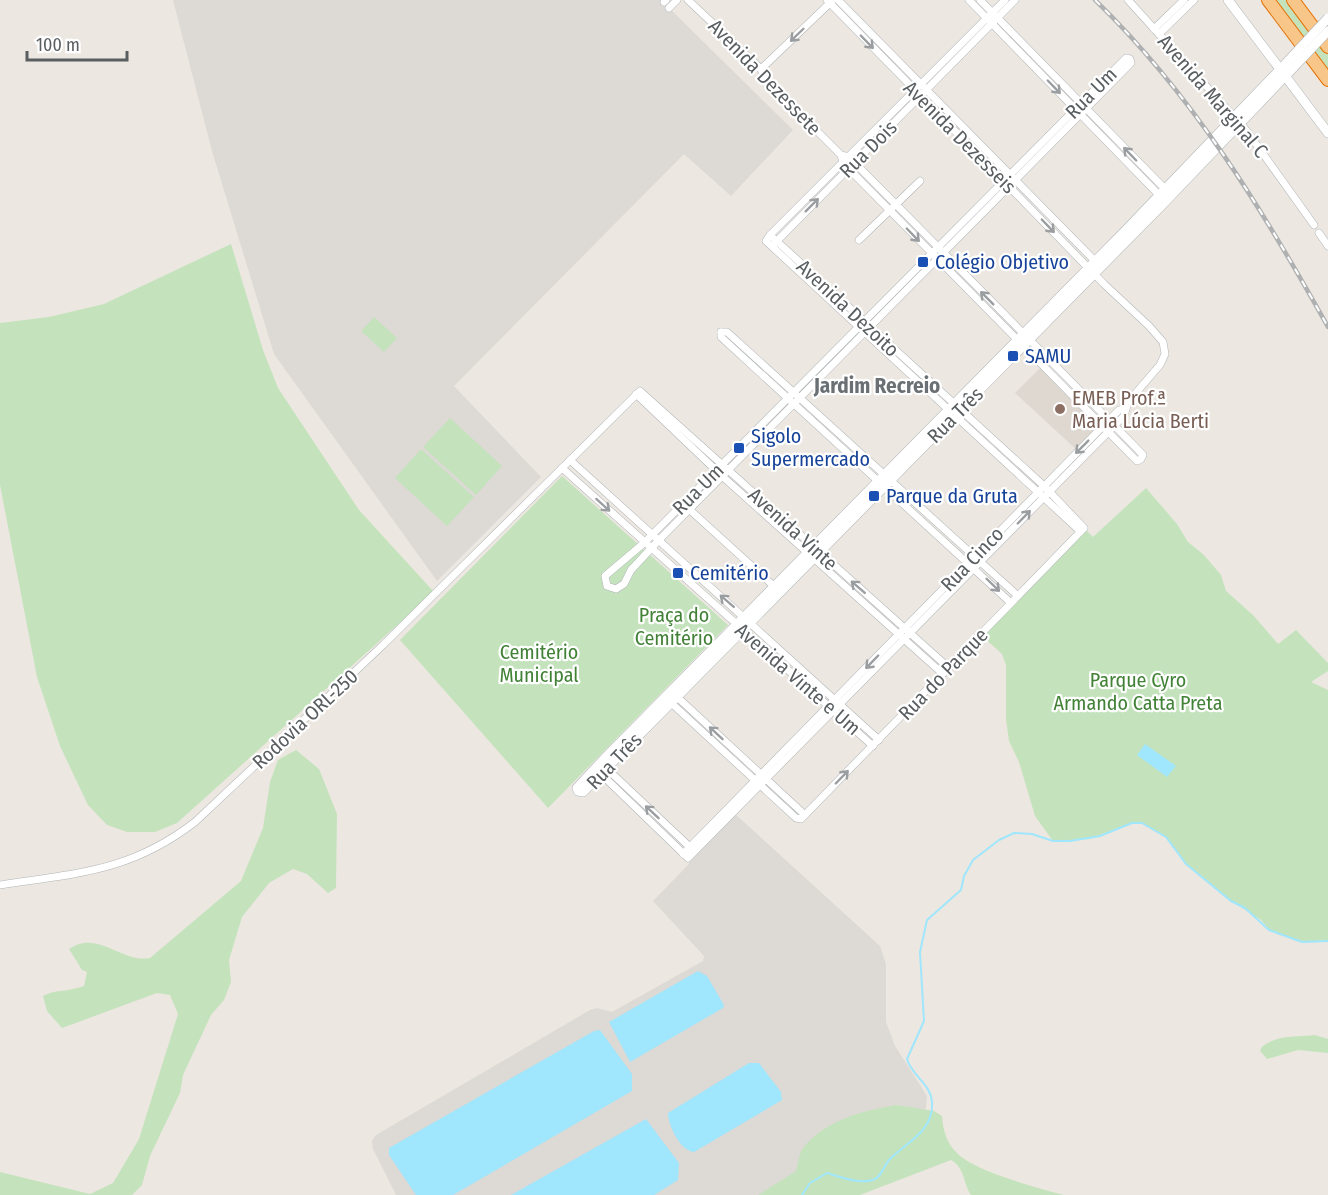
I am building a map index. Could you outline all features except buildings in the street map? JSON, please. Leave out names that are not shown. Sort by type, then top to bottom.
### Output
[{"type":"highway","points":[[1268,0],[1328,80]]},
{"type":"highway","points":[[1293,0],[1328,47]]},
{"type":"street","points":[[666,3],[677,0]]},
{"type":"street","name":"Avenida Dezessete","points":[[688,0],[761,69],[764,78],[892,208],[934,257],[1023,340],[1109,426],[1143,455],[1141,459],[1137,460],[1109,426]]},
{"type":"street","points":[[969,0],[992,18],[1165,195]]},
{"type":"street","points":[[980,0],[992,18]]},
{"type":"street","name":"Rua Dois","points":[[992,18],[1005,0]]},
{"type":"street","name":"Rua Dois","points":[[770,235],[920,91],[992,18],[1015,0]]},
{"type":"street","name":"Avenida Marginal C","points":[[1128,0],[1238,120],[1314,225]]},
{"type":"street","points":[[1157,32],[1184,0]]},
{"type":"street","points":[[1157,32],[1194,0]]},
{"type":"street","points":[[1228,0],[1328,133]]},
{"type":"street","points":[[761,69],[830,1]]},
{"type":"street","name":"Avenida Dezesseis","points":[[830,1],[836,10],[1095,267],[1163,342],[1165,354],[1160,365],[1128,402],[1125,410]]},
{"type":"street","points":[[836,10],[842,1]]},
{"type":"street","name":"Avenida Dezesseis","points":[[842,1],[920,91]]},
{"type":"street","name":"Rua Três","points":[[1292,63],[1328,18]]},
{"type":"street","name":"Rua Três","points":[[601,769],[1095,267],[1283,72],[1328,31]]},
{"type":"street","name":"Rua Um","points":[[794,397],[725,474],[631,570],[622,586],[616,589],[607,586],[604,581],[606,572],[619,566],[652,536],[794,397],[1081,109],[1131,63],[1130,59],[1125,58],[1081,109]]},
{"type":"street","name":"Rua Dois","points":[[772,244],[847,161]]},
{"type":"street","points":[[859,240],[920,181]]},
{"type":"street","name":"Avenida Dezessete","points":[[892,208],[940,251],[1023,340]]},
{"type":"street","points":[[1319,233],[1328,246]]},
{"type":"street","name":"Avenida Dezoito","points":[[770,235],[772,244],[1044,491],[1082,530]]},
{"type":"street","points":[[794,397],[721,337],[721,332],[727,332],[794,397],[943,533],[1018,596]]},
{"type":"street","name":"Avenida Vinte","points":[[570,460],[638,393],[643,391],[725,474],[943,674]]},
{"type":"street","name":"Rua Cinco","points":[[601,769],[686,856],[911,633],[975,562],[1044,491],[1109,426],[1124,416],[1125,410]]},
{"type":"street","points":[[562,468],[570,460]]},
{"type":"street","name":"Avenida Vinte e Um","points":[[570,460],[747,619],[876,743]]},
{"type":"street","name":"Avenida Vinte e Um","points":[[562,468],[739,627],[835,706]]},
{"type":"street","name":"Rodovia ORL-250","points":[[0,885],[94,872],[137,858],[174,839],[195,822],[383,645],[562,468]]},
{"type":"street","points":[[690,510],[777,589]]},
{"type":"street","name":"Rua do Parque","points":[[761,780],[796,818],[803,817],[1082,530]]},
{"type":"street","name":"Avenida Vinte","points":[[813,553],[911,633],[949,668]]},
{"type":"street","points":[[975,562],[1011,603]]},
{"type":"street","name":"Rua Cinco","points":[[835,706],[898,635],[975,562]]},
{"type":"street","points":[[671,697],[761,780]]},
{"type":"street","points":[[601,769],[693,850]]},
{"type":"shaded area","points":[[173,0],[661,0],[793,130],[731,196],[684,154],[454,386],[541,477],[437,581],[274,354],[212,151]]},
{"type":"shaded area","name":"EMEB Prof.ª Maria Lúcia Berti","points":[[1043,365],[1103,426],[1078,451],[1015,393]]},
{"type":"shaded area","points":[[734,813],[880,946],[886,964],[886,1022],[895,1046],[927,1096],[924,1126],[799,1195],[396,1195],[373,1149],[372,1141],[376,1135],[590,1010],[597,1008],[612,1012],[703,961],[704,956],[653,901],[689,864],[688,859]]},
{"type":"green space","points":[[1273,0],[1288,0],[1328,53],[1328,74]]},
{"type":"green space","points":[[231,244],[263,350],[278,388],[359,510],[434,592],[177,823],[155,832],[127,832],[107,825],[88,805],[60,746],[37,677],[0,485],[0,323],[49,317],[104,304]]},
{"type":"green space","points":[[374,317],[397,338],[384,352],[361,331]]},
{"type":"green space","points":[[450,418],[502,466],[476,495],[423,447]]},
{"type":"green space","points":[[421,449],[474,497],[447,526],[395,478]]},
{"type":"green space","name":"Cemitério Municipal","points":[[562,476],[728,625],[548,808],[400,640]]},
{"type":"green space","name":"Parque Cyro Armando Catta Preta","points":[[1146,488],[1177,524],[1188,542],[1204,555],[1221,575],[1226,591],[1253,615],[1278,644],[1296,630],[1328,663],[1328,671],[1311,682],[1328,690],[1328,940],[1302,942],[1269,929],[1261,920],[1231,901],[1186,864],[1166,837],[1142,823],[1132,823],[1089,839],[1053,841],[1035,816],[1019,762],[1009,741],[1006,719],[1006,665],[1002,654],[981,635],[1084,528],[1093,537]]},
{"type":"green space","points":[[296,750],[319,769],[337,814],[336,888],[328,893],[307,874],[293,869],[269,883],[242,917],[229,960],[231,982],[224,1000],[211,1015],[183,1075],[180,1093],[150,1156],[142,1185],[132,1195],[0,1195],[0,1172],[90,1194],[113,1183],[139,1139],[178,1014],[170,995],[157,993],[62,1028],[47,1011],[43,996],[84,986],[87,972],[82,970],[69,949],[80,944],[100,944],[129,956],[150,958],[241,881],[263,828],[270,782],[278,760]]},
{"type":"green space","points":[[1315,1035],[1328,1039],[1328,1053],[1298,1050],[1267,1059],[1260,1051],[1268,1043],[1280,1038]]},
{"type":"green space","points":[[897,1105],[934,1111],[942,1116],[948,1142],[967,1161],[1008,1179],[1064,1195],[971,1195],[959,1167],[951,1160],[860,1195],[758,1195],[796,1171],[803,1148],[822,1130],[859,1113]]},
{"type":"water","points":[[1145,744],[1176,766],[1167,777],[1137,755]]},
{"type":"water","points":[[698,971],[707,976],[724,1005],[723,1008],[630,1062],[609,1022]]},
{"type":"water","points":[[600,1030],[632,1074],[632,1091],[453,1195],[416,1195],[389,1155],[389,1148],[594,1031]]},
{"type":"water","points":[[749,1063],[759,1063],[781,1092],[782,1100],[694,1152],[689,1151],[673,1130],[668,1113]]},
{"type":"water","points":[[646,1119],[679,1163],[678,1180],[654,1195],[511,1195]]},
{"type":"waterway","points":[[802,1195],[810,1183],[827,1173],[856,1181],[876,1179],[890,1159],[918,1135],[929,1121],[931,1096],[907,1059],[924,1021],[920,952],[927,920],[961,890],[964,876],[973,860],[999,840],[1014,833],[1032,834],[1053,841],[1070,841],[1100,836],[1132,823],[1142,823],[1166,837],[1186,864],[1231,901],[1245,908],[1269,930],[1302,942],[1328,941]]},
{"type":"railway","points":[[1095,0],[1163,74],[1224,155],[1278,240],[1328,327]]},
{"type":"place","name":"Colégio Objetivo","points":[[923,262]]},
{"type":"place","name":"SAMU","points":[[1013,356]]},
{"type":"place","name":"EMEB Prof.ª Maria Lúcia Berti","points":[[1060,409]]},
{"type":"place","name":"Sigolo Supermercado","points":[[739,448]]},
{"type":"place","name":"Parque da Gruta","points":[[874,496]]},
{"type":"place","name":"Cemitério","points":[[678,573]]},
{"type":"district","name":"Jardim Recreio","points":[[877,386]]},
{"type":"park label","name":"Praça do Cemitério","points":[[674,626]]}]
